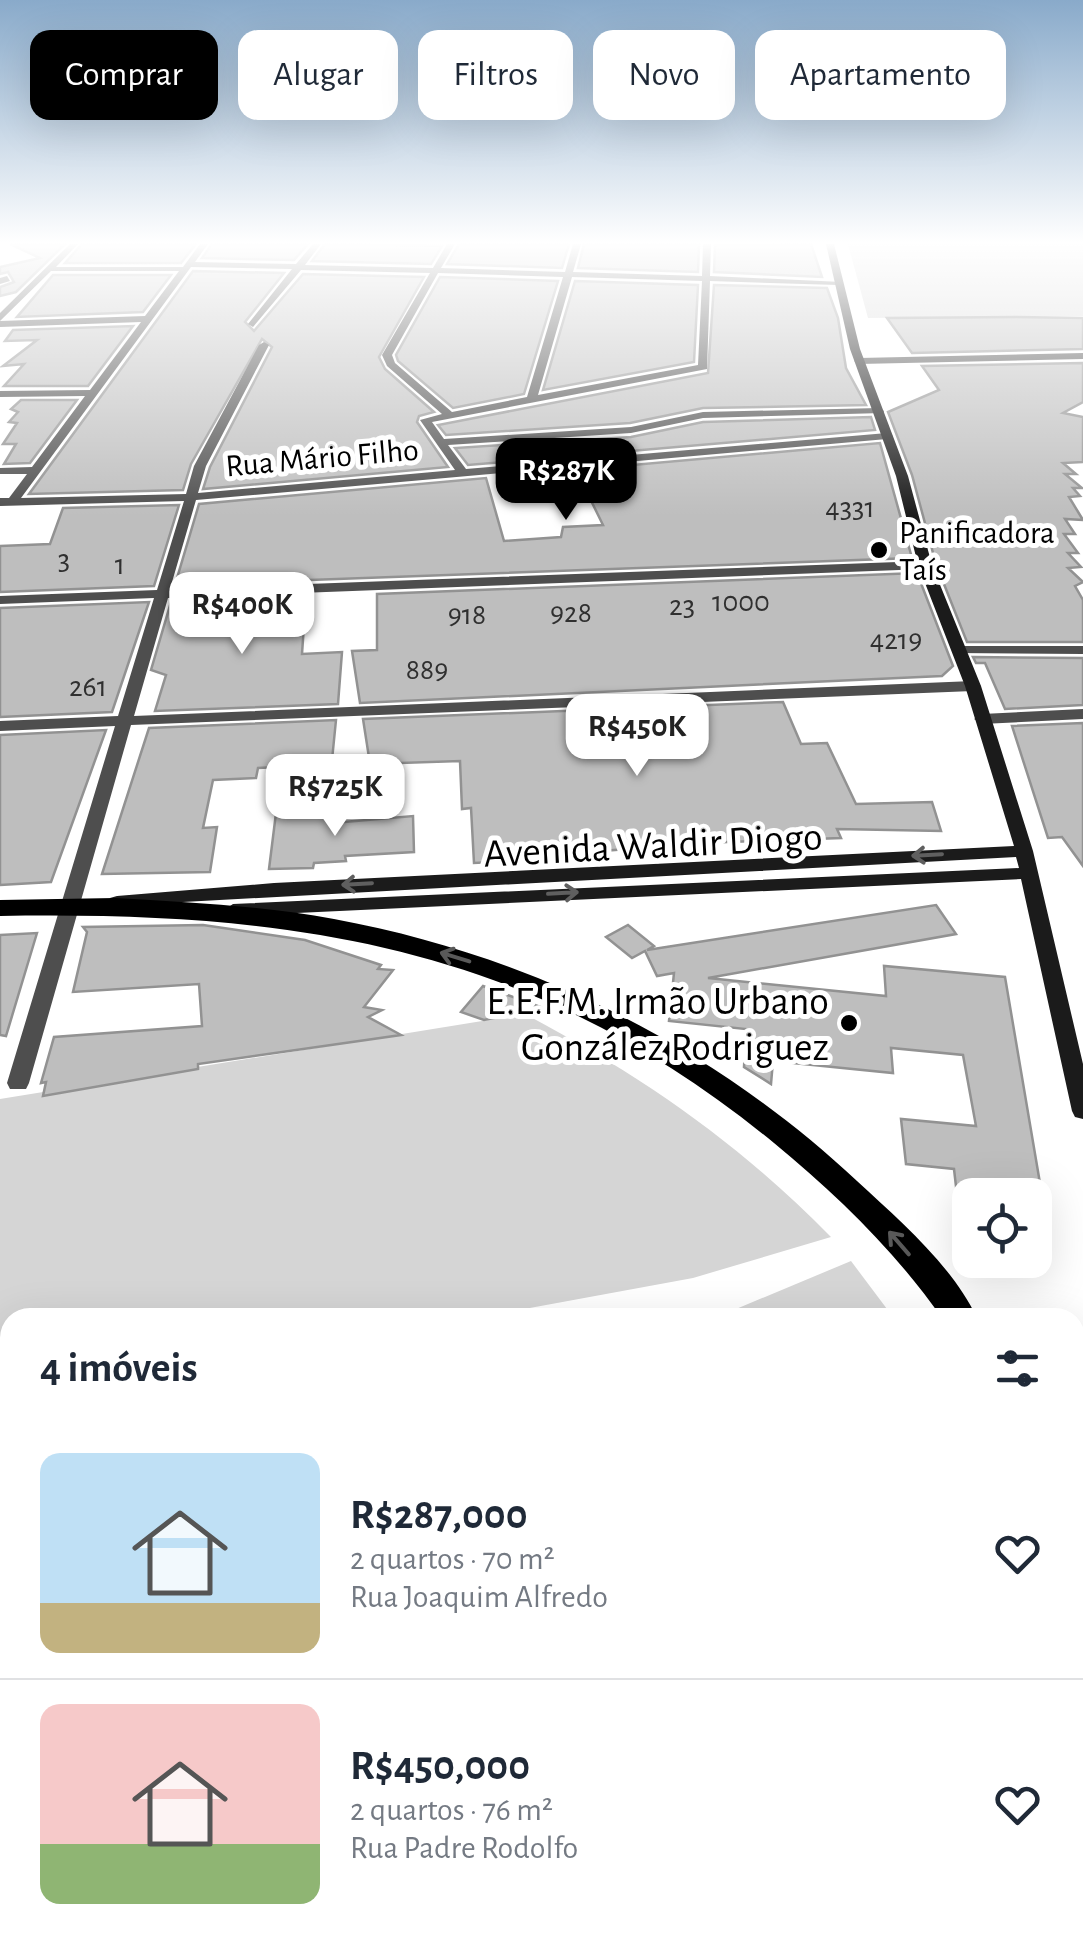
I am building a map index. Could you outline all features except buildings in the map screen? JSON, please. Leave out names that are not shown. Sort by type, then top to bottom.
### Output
[{"type":"main road","points":[[852,335],[926,565],[973,686],[1024,851],[1083,1111]]},
{"type":"main road","name":"Avenida Waldir Diogo","points":[[221,910],[1024,851]]},
{"type":"main road","name":"Avenida Waldir Diogo","points":[[0,908],[274,889],[1030,873]]},
{"type":"main road","name":"Avenida Waldir Diogo","points":[[99,903],[221,910],[395,938],[516,976],[634,1031],[760,1111],[868,1208],[953,1308]]},
{"type":"street","points":[[6,502],[134,335]]},
{"type":"street","points":[[401,335],[387,360],[448,413]]},
{"type":"street","points":[[532,399],[550,335]]},
{"type":"street","points":[[462,472],[426,420],[701,368],[702,335]]},
{"type":"street","points":[[18,1083],[200,466],[264,345]]},
{"type":"street","points":[[859,360],[1083,356]]},
{"type":"street","points":[[0,394],[92,393]]},
{"type":"street","points":[[442,442],[631,430],[719,414],[878,410]]},
{"type":"street","name":"Rua Mário Filho","points":[[6,502],[192,497],[887,436]]},
{"type":"street","points":[[0,471],[32,470]]},
{"type":"street","points":[[0,600],[926,565]]},
{"type":"street","points":[[959,650],[1083,650]]},
{"type":"street","points":[[0,726],[973,686]]},
{"type":"street","points":[[982,719],[1083,714]]},
{"type":"shaded area","points":[[525,1014],[610,1062],[687,1113],[760,1171],[831,1237],[693,1278],[530,1308],[0,1308],[0,1099]]},
{"type":"shaded area","points":[[851,1261],[886,1308],[739,1308]]},
{"type":"place","name":"Panificadora Taís","points":[[879,550]]},
{"type":"place","name":"E.E.F.M. Irmão Urbano González Rodriguez","points":[[849,1023]]}]
